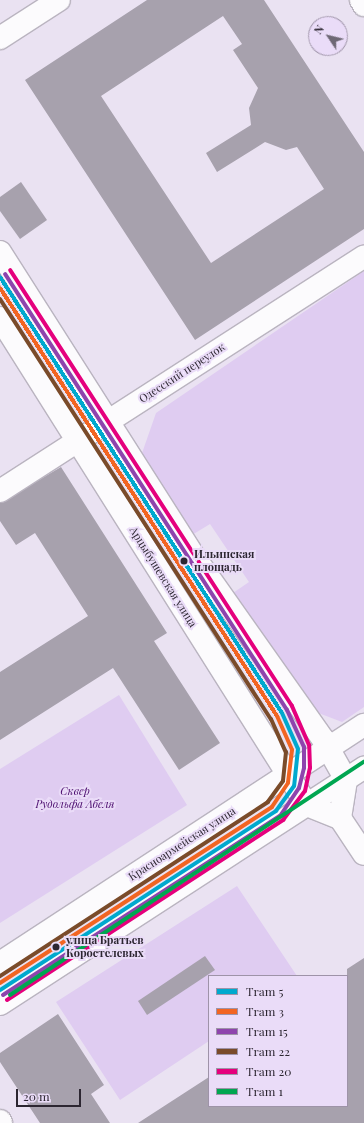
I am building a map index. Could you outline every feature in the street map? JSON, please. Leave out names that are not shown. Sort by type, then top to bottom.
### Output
[{"type":"main road","points":[[0,38],[59,0]]},
{"type":"main road","points":[[361,0],[364,5]]},
{"type":"main road","points":[[0,252],[193,555],[329,748],[355,774]]},
{"type":"main road","name":"Одесский переулок","points":[[0,491],[364,256]]},
{"type":"main road","name":"Арцыбушевская улица","points":[[0,318],[307,805]]},
{"type":"main road","name":"Красноармейская улица","points":[[0,963],[364,725]]},
{"type":"main road","points":[[0,1004],[355,774]]},
{"type":"main road","points":[[340,818],[355,774]]},
{"type":"main road","points":[[307,805],[340,818],[364,854]]},
{"type":"green space","name":"Ильинская площадь","points":[[364,271],[364,707],[342,722],[308,709],[233,593],[249,582],[210,524],[192,535],[141,456],[156,413]]},
{"type":"green space","name":"Сквер Рудольфа Абеля","points":[[119,695],[187,805],[0,923],[0,769]]},
{"type":"green space","points":[[237,886],[296,975],[208,975],[208,1042],[120,1100],[56,1002]]},
{"type":"building","points":[[147,0],[264,0],[364,152],[364,229],[195,340],[25,80]],"holes":[[[223,16],[242,44],[233,50],[258,88],[249,108],[251,125],[206,153],[217,172],[265,142],[286,150],[297,147],[324,189],[211,263],[101,96]]]},
{"type":"building","points":[[21,182],[47,220],[20,239],[0,211],[0,197]]},
{"type":"building","points":[[61,467],[167,633],[154,641],[220,743],[179,770],[113,668],[0,740],[0,672],[88,616],[35,533],[16,545],[0,521],[0,503]]},
{"type":"building","points":[[205,956],[215,970],[147,1015],[138,1001]]},
{"type":"building","points":[[364,958],[364,1123],[138,1123],[208,1078],[208,1107],[348,1107],[347,969]]},
{"type":"building","points":[[58,1014],[104,1085],[91,1094],[110,1123],[40,1123],[0,1062],[0,1053]]},
{"type":"tram line","name":"20","points":[[7,1000],[283,820],[305,791],[310,768],[309,745],[292,706],[10,270]]},
{"type":"tram line","name":"15","points":[[3,995],[280,816],[299,788],[304,768],[304,747],[287,710],[5,274]]},
{"type":"tram line","name":"5","points":[[0,277],[282,713],[298,749],[294,786],[276,811],[0,990]]},
{"type":"tram line","name":"3","points":[[0,288],[277,716],[292,750],[288,783],[272,807],[0,983]]},
{"type":"tram line","name":"22","points":[[0,299],[271,719],[286,752],[283,781],[268,802],[0,976]]},
{"type":"tram line","name":"1","points":[[10,995],[364,762]]},
{"type":"place","name":"Ильинская площадь","points":[[184,561]]},
{"type":"place","name":"улица Братьев Коростелевых","points":[[56,947]]}]
